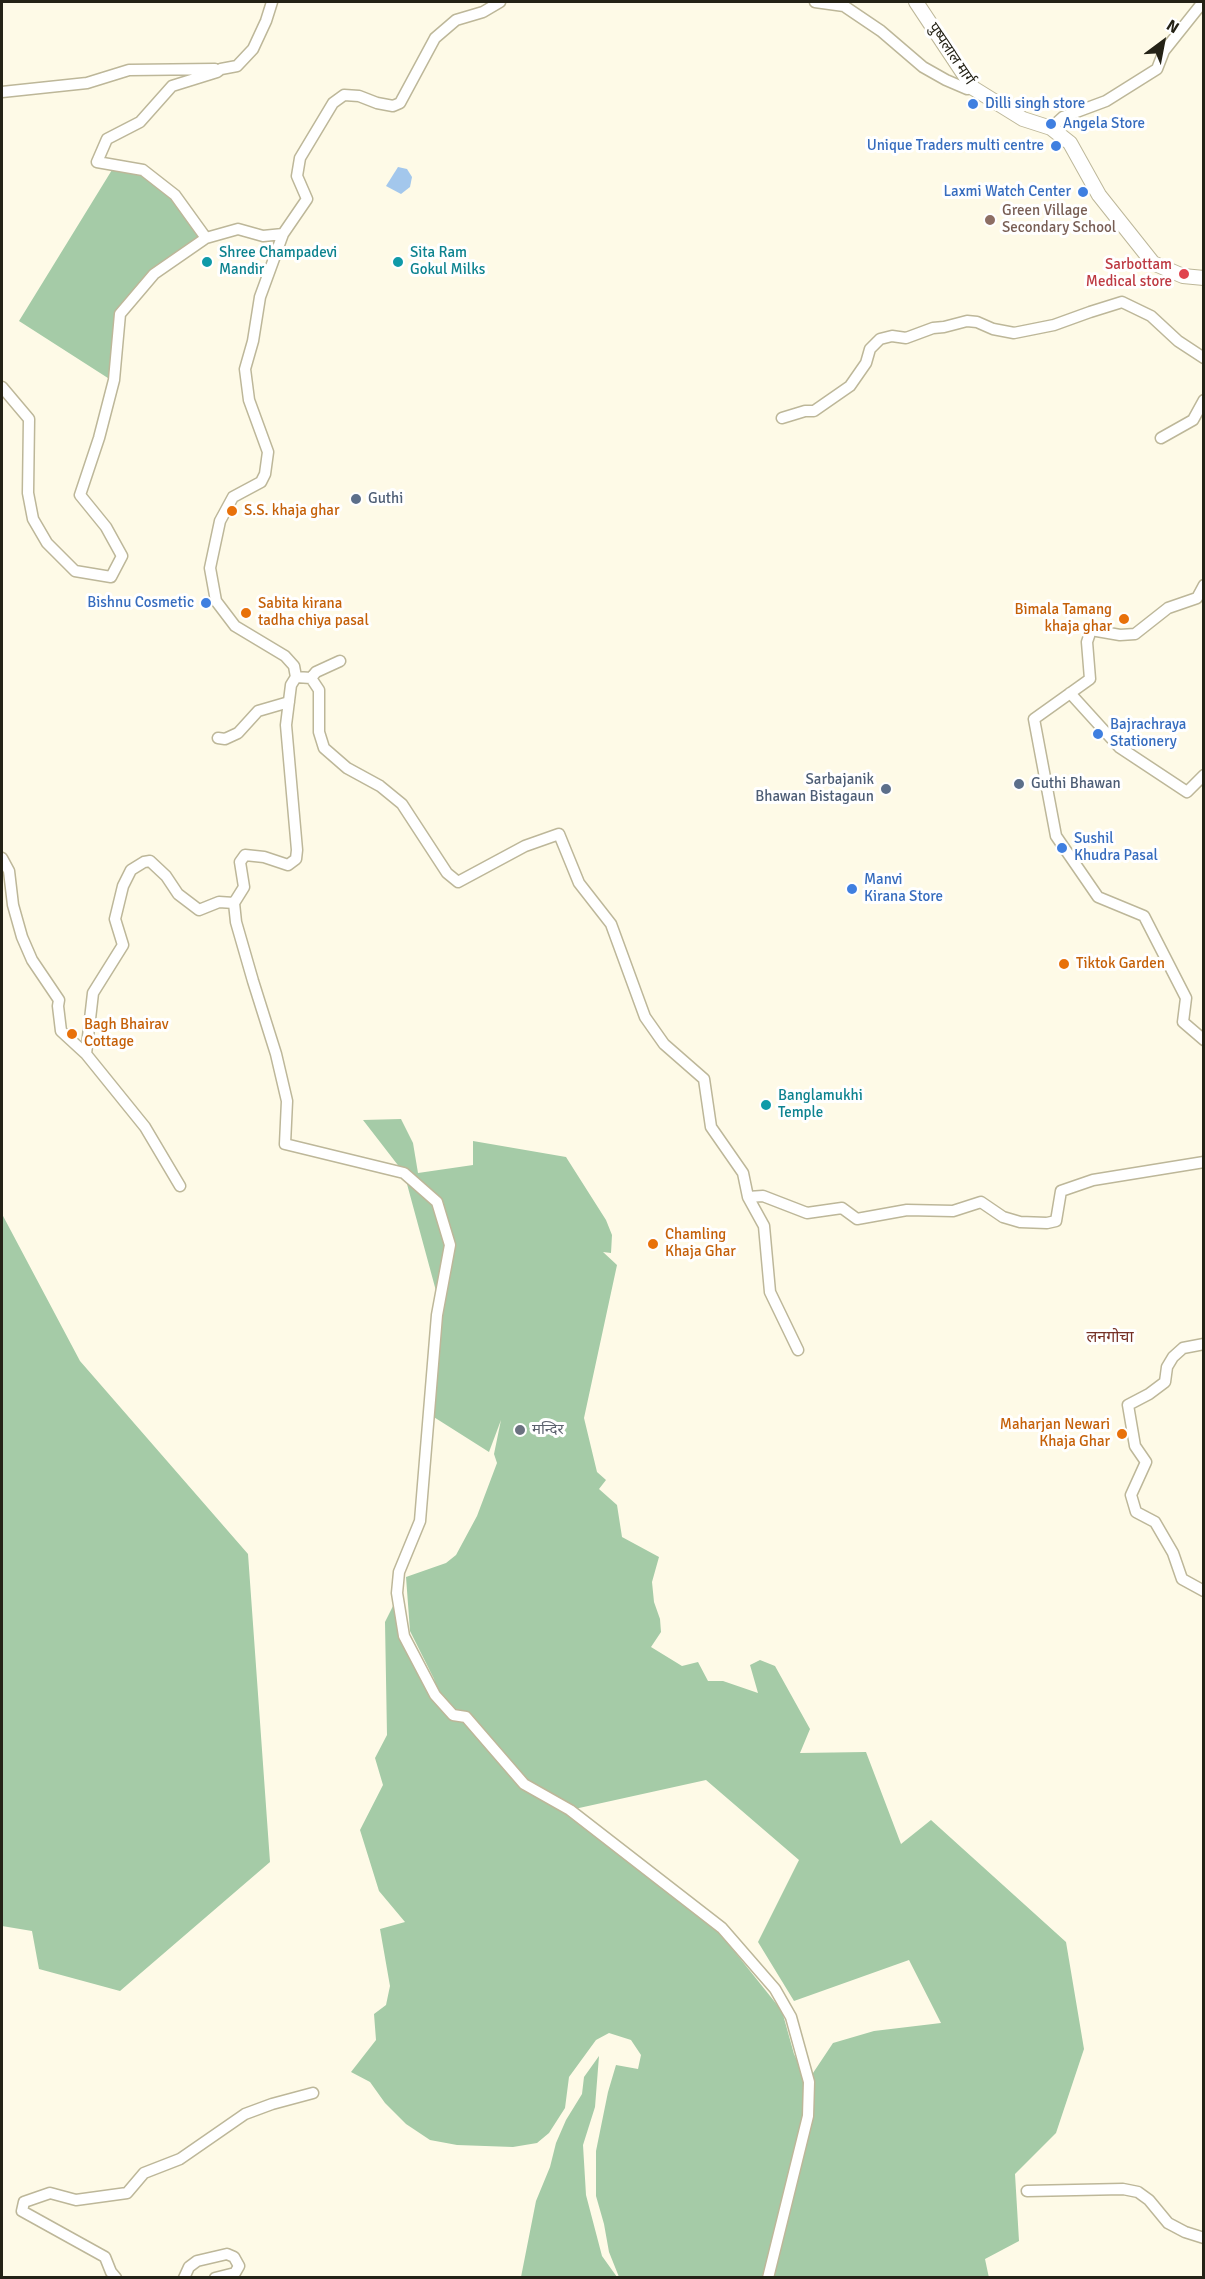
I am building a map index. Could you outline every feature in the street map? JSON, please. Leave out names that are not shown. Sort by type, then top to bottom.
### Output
[{"type":"street","points":[[2,92],[87,83],[129,70],[221,69],[237,66],[253,49],[272,2]]},
{"type":"street","points":[[500,2],[483,12],[456,20],[435,38],[400,103],[393,106],[359,96],[344,95],[333,103],[300,158],[297,176],[307,199],[284,234],[260,297],[253,341],[245,369],[249,400],[267,452],[265,474],[261,482],[233,497],[220,521],[210,568],[216,601],[235,626],[285,656],[294,666],[296,677],[291,685],[286,725],[297,850],[296,859],[288,865],[264,857],[244,855],[240,862],[244,887],[234,903],[236,922],[276,1054],[287,1101],[285,1144],[404,1173],[437,1202],[450,1245],[437,1315],[420,1521],[399,1572],[397,1593],[404,1636],[435,1695],[453,1715],[466,1717],[524,1784],[570,1810],[722,1928],[775,1989],[791,2017],[809,2082],[808,2116],[768,2277]]},
{"type":"street","points":[[815,2],[844,6],[881,32],[923,67],[967,89],[973,88]]},
{"type":"street","name":"पुष्पलाल मार्ग","points":[[916,2],[973,88],[1023,119],[1051,128],[1070,143],[1099,195],[1153,263],[1183,276],[1203,278]]},
{"type":"street","points":[[1051,128],[1063,117],[1106,101],[1157,69],[1164,51],[1203,2]]},
{"type":"street","points":[[206,237],[175,195],[143,170],[97,162],[106,138],[140,122],[172,86],[221,69]]},
{"type":"street","points":[[2,387],[29,419],[28,493],[33,519],[47,543],[75,570],[111,576],[122,556],[106,527],[80,495],[99,438],[114,380],[120,314],[154,274],[206,237],[238,229],[263,236],[284,234]]},
{"type":"street","points":[[782,418],[814,411],[850,386],[866,363],[870,349],[879,339],[892,336],[906,338],[933,327],[944,327],[967,321],[1014,333],[1054,325],[1122,302],[1150,316],[1178,341],[1203,358]]},
{"type":"street","points":[[1161,438],[1193,420],[1203,400]]},
{"type":"street","points":[[1203,585],[1197,598],[1168,608],[1135,634],[1090,630],[1087,642],[1090,679],[1034,719],[1056,836],[1098,897],[1144,916],[1186,998],[1183,1022],[1203,1040]]},
{"type":"street","points":[[311,678],[316,672],[340,661]]},
{"type":"street","points":[[296,677],[311,678]]},
{"type":"street","points":[[311,678],[319,690],[319,732],[324,748],[347,768],[380,786],[402,804],[447,873],[458,882],[525,846],[559,834],[579,883],[611,924],[645,1017],[664,1044],[704,1078],[711,1127],[743,1173],[748,1197],[764,1226],[771,1292],[798,1350]]},
{"type":"street","points":[[1070,693],[1119,747],[1187,792],[1203,775]]},
{"type":"street","points":[[218,738],[225,739],[238,733],[258,711],[289,702]]},
{"type":"street","points":[[2,858],[9,871],[13,905],[22,937],[32,960],[59,1000],[61,1031],[67,1039],[86,1054],[145,1127],[180,1185]]},
{"type":"street","points":[[86,1054],[93,993],[123,945],[115,919],[123,886],[131,870],[150,861],[166,876],[178,894],[199,910],[219,902],[234,903]]},
{"type":"street","points":[[748,1197],[763,1196],[807,1213],[842,1208],[857,1219],[907,1210],[953,1211],[981,1202],[1003,1217],[1020,1222],[1047,1223],[1056,1221],[1060,1191],[1094,1180],[1203,1162]]},
{"type":"street","points":[[1203,1344],[1184,1348],[1173,1357],[1167,1367],[1165,1382],[1128,1405],[1135,1446],[1146,1462],[1131,1495],[1136,1512],[1155,1522],[1173,1553],[1182,1579],[1203,1591]]},
{"type":"street","points":[[116,2277],[111,2272],[105,2257],[22,2211],[24,2202],[50,2193],[76,2200],[127,2193],[144,2174],[180,2159],[245,2114],[313,2093]]},
{"type":"street","points":[[1027,2191],[1124,2189],[1138,2192],[1149,2200],[1168,2223],[1203,2238]]},
{"type":"street","points":[[184,2277],[189,2267],[197,2261],[227,2254],[234,2257],[239,2266],[235,2273],[215,2277]]},
{"type":"green space","points":[[115,165],[142,173],[171,197],[206,238],[118,311],[111,380],[19,321]]},
{"type":"green space","points":[[401,1119],[413,1143],[418,1173],[473,1165],[473,1141],[566,1157],[606,1220],[612,1235],[611,1253],[603,1252],[617,1265],[584,1418],[597,1472],[606,1480],[599,1489],[617,1505],[622,1537],[659,1557],[652,1582],[661,1632],[651,1647],[682,1666],[698,1662],[708,1681],[723,1681],[758,1693],[750,1665],[760,1660],[775,1666],[810,1729],[800,1753],[866,1752],[901,1844],[931,1820],[1066,1942],[1084,2049],[1056,2133],[1015,2174],[1019,2241],[985,2259],[989,2278],[768,2277],[790,2178],[762,2277],[619,2277],[609,2252],[596,2196],[596,2151],[616,2065],[638,2069],[641,2055],[631,2040],[609,2033],[596,2040],[569,2077],[565,2108],[549,2133],[537,2143],[513,2147],[457,2145],[430,2140],[406,2124],[385,2103],[370,2082],[351,2072],[376,2040],[374,2014],[386,2005],[390,1986],[380,1929],[405,1922],[379,1891],[360,1830],[383,1785],[375,1758],[387,1735],[385,1622],[395,1602],[401,1636],[438,1698],[434,1679],[410,1631],[406,1577],[446,1563],[456,1555],[477,1516],[497,1463],[494,1454],[501,1420],[489,1452],[429,1414],[442,1313],[404,1173],[363,1120]],"holes":[[[706,1780],[799,1860],[758,1942],[794,2001],[909,1960],[941,2023],[874,2031],[833,2043],[813,2073],[810,2087],[794,2054],[782,2011],[715,1927],[570,1810]]]},
{"type":"green space","points":[[2,1214],[80,1361],[248,1554],[270,1862],[120,1991],[39,1969],[32,1931],[2,1926]]},
{"type":"green space","points":[[599,2056],[595,2107],[583,2145],[586,2195],[602,2256],[617,2277],[521,2277],[536,2201],[550,2167],[556,2143],[566,2120],[582,2094],[584,2077]]},
{"type":"water","points":[[398,167],[407,169],[412,177],[410,187],[401,194],[386,186]]},
{"type":"place","name":"Dilli singh store","points":[[973,104]]},
{"type":"place","name":"Angela Store","points":[[1051,124]]},
{"type":"place","name":"Unique Traders multi centre","points":[[1056,146]]},
{"type":"place","name":"Laxmi Watch Center","points":[[1083,192]]},
{"type":"place","name":"Green Village Secondary School","points":[[990,220]]},
{"type":"place","name":"Shree Champadevi Mandir","points":[[207,262]]},
{"type":"place","name":"Sita Ram Gokul Milks","points":[[398,262]]},
{"type":"place","name":"Sarbottam Medical store","points":[[1184,274]]},
{"type":"place","name":"Guthi","points":[[356,499]]},
{"type":"place","name":"S.S. khaja ghar","points":[[232,511]]},
{"type":"place","name":"Bishnu Cosmetic","points":[[206,603]]},
{"type":"place","name":"Sabita kirana tadha chiya pasal","points":[[246,613]]},
{"type":"place","name":"Bimala Tamang khaja ghar","points":[[1124,619]]},
{"type":"place","name":"Bajrachraya Stationery","points":[[1098,734]]},
{"type":"place","name":"Guthi Bhawan","points":[[1019,784]]},
{"type":"place","name":"Sarbajanik Bhawan Bistagaun","points":[[886,789]]},
{"type":"place","name":"Sushil Khudra Pasal","points":[[1062,848]]},
{"type":"place","name":"Manvi Kirana Store","points":[[852,889]]},
{"type":"place","name":"Tiktok Garden","points":[[1064,964]]},
{"type":"place","name":"Bagh Bhairav Cottage","points":[[72,1034]]},
{"type":"place","name":"Banglamukhi Temple","points":[[766,1105]]},
{"type":"place","name":"Chamling Khaja Ghar","points":[[653,1244]]},
{"type":"place","name":"मन्दिर","points":[[520,1430]]},
{"type":"place","name":"Maharjan Newari Khaja Ghar","points":[[1122,1434]]},
{"type":"district","name":"लनगोचा","points":[[1110,1338]]}]
